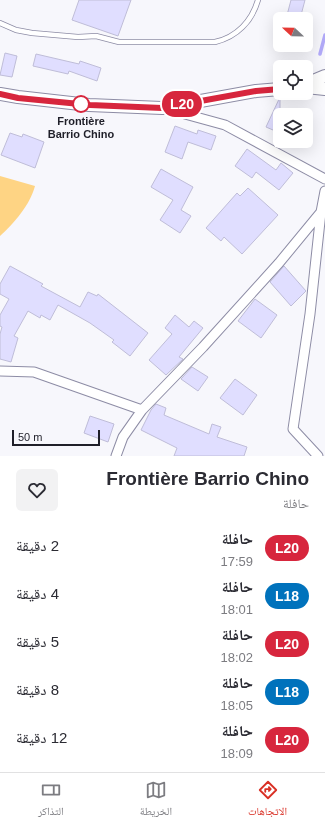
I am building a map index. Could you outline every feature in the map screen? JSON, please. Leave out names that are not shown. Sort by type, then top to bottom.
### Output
[{"type":"street","points":[[313,81],[325,76]]},
{"type":"street","points":[[313,88],[325,89]]},
{"type":"street","points":[[0,94],[18,98],[90,105],[162,108],[273,89]]},
{"type":"street","points":[[162,108],[225,125],[325,179]]},
{"type":"street","points":[[318,456],[293,430],[310,314],[321,212],[325,191]]},
{"type":"street","points":[[116,456],[123,437],[142,410],[203,347],[279,263],[321,212]]},
{"type":"street","points":[[0,371],[34,372],[142,410]]},
{"type":"lane","points":[[0,23],[16,30],[32,33],[78,37],[96,36],[119,42],[215,42],[226,40],[247,23],[258,0]]},
{"type":"shaded area","points":[[0,176],[35,186],[33,193],[21,213],[0,236]]},
{"type":"building","points":[[79,0],[131,0],[118,36],[72,20]]},
{"type":"building","points":[[291,0],[305,0],[302,12],[288,12]]},
{"type":"building","points":[[5,53],[17,56],[12,77],[0,75]]},
{"type":"building","points":[[36,54],[79,64],[80,61],[101,68],[97,81],[69,71],[68,74],[33,66]]},
{"type":"building","points":[[279,100],[280,100],[280,108],[275,108]]},
{"type":"building","points":[[273,112],[273,130],[266,127]]},
{"type":"building","points":[[175,126],[197,134],[198,130],[216,136],[211,150],[188,142],[182,159],[165,152]]},
{"type":"building","points":[[10,133],[22,137],[23,134],[44,142],[35,168],[1,155]]},
{"type":"building","points":[[247,149],[276,170],[281,163],[293,173],[279,190],[256,172],[252,178],[235,166]]},
{"type":"building","points":[[161,169],[193,187],[181,210],[191,216],[180,233],[160,220],[173,200],[151,187]]},
{"type":"building","points":[[248,188],[278,215],[242,254],[224,237],[221,241],[206,228],[237,193],[240,196]]},
{"type":"building","points":[[10,266],[43,284],[41,286],[80,307],[88,292],[97,296],[98,294],[148,333],[130,356],[112,342],[114,340],[90,323],[58,305],[50,320],[41,315],[40,318],[28,311],[14,336],[18,338],[11,362],[0,359],[0,334],[2,327],[0,326],[0,315],[9,299],[0,294],[0,284]]},
{"type":"building","points":[[284,266],[306,291],[291,306],[270,282]]},
{"type":"building","points":[[255,299],[277,315],[261,338],[238,321]]},
{"type":"building","points":[[175,315],[189,327],[194,321],[203,328],[179,357],[183,359],[166,375],[149,360],[172,334],[165,328]]},
{"type":"building","points":[[192,367],[208,377],[198,391],[181,379]]},
{"type":"building","points":[[235,379],[257,395],[243,415],[220,398]]},
{"type":"building","points":[[156,404],[166,408],[164,415],[209,434],[212,424],[221,427],[217,437],[247,447],[244,456],[174,456],[177,448],[141,430],[151,410]]},
{"type":"building","points":[[90,416],[114,424],[108,442],[84,433]]},
{"type":"waterway","points":[[320,54],[325,35]]},
{"type":"bus line","name":"L20","points":[[0,94],[18,98],[90,105],[162,108],[256,91],[273,90]]},
{"type":"place","name":"Frontière Barrio Chino","points":[[81,104]]}]
